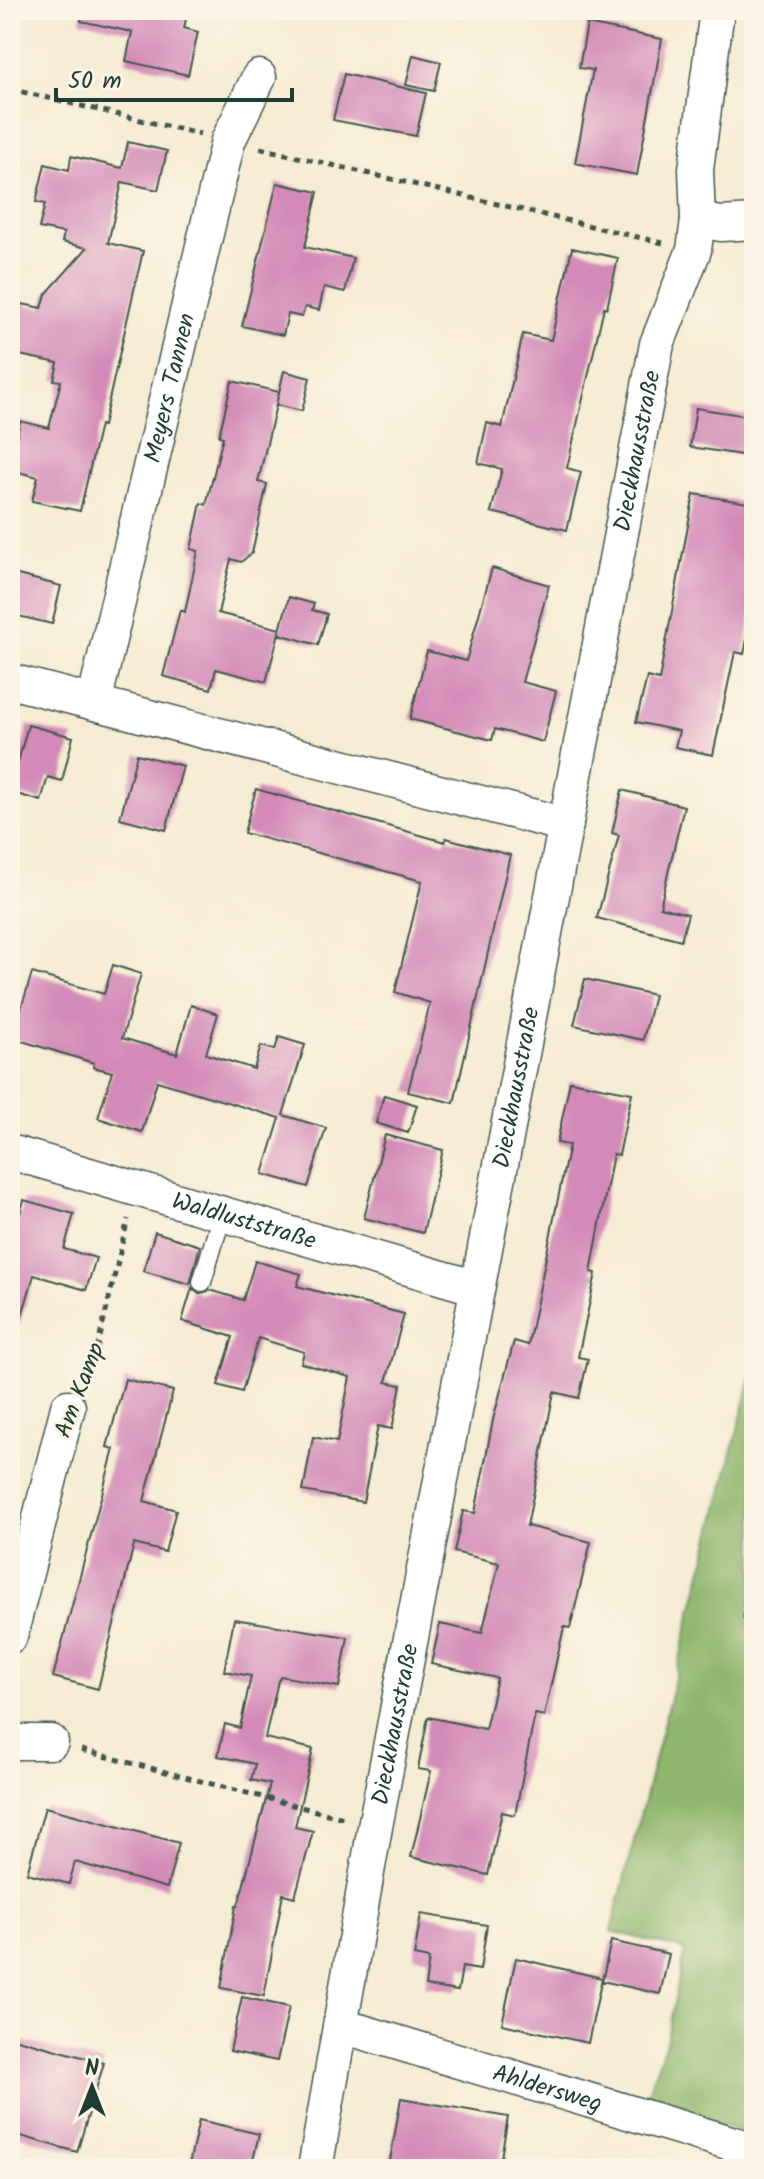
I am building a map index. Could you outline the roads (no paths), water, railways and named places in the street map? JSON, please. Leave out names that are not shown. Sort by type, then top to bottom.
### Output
[{"type":"street","name":"Dieckhausstraße","points":[[315,2169],[375,1827],[657,344],[696,235],[696,169],[717,10]]},
{"type":"street","name":"Meyers Tannen","points":[[94,703],[228,141],[259,77]]},
{"type":"street","points":[[696,235],[721,224],[754,222]]},
{"type":"street","points":[[10,681],[566,825]]},
{"type":"street","name":"Waldluststraße","points":[[10,1152],[477,1288]]},
{"type":"street","name":"Am Kamp","points":[[10,1636],[68,1407]]},
{"type":"street","points":[[10,1742],[51,1742]]},
{"type":"street","name":"Ahldersweg","points":[[340,2028],[359,2031],[754,2150]]},
{"type":"lane","points":[[202,1282],[222,1215]]}]
